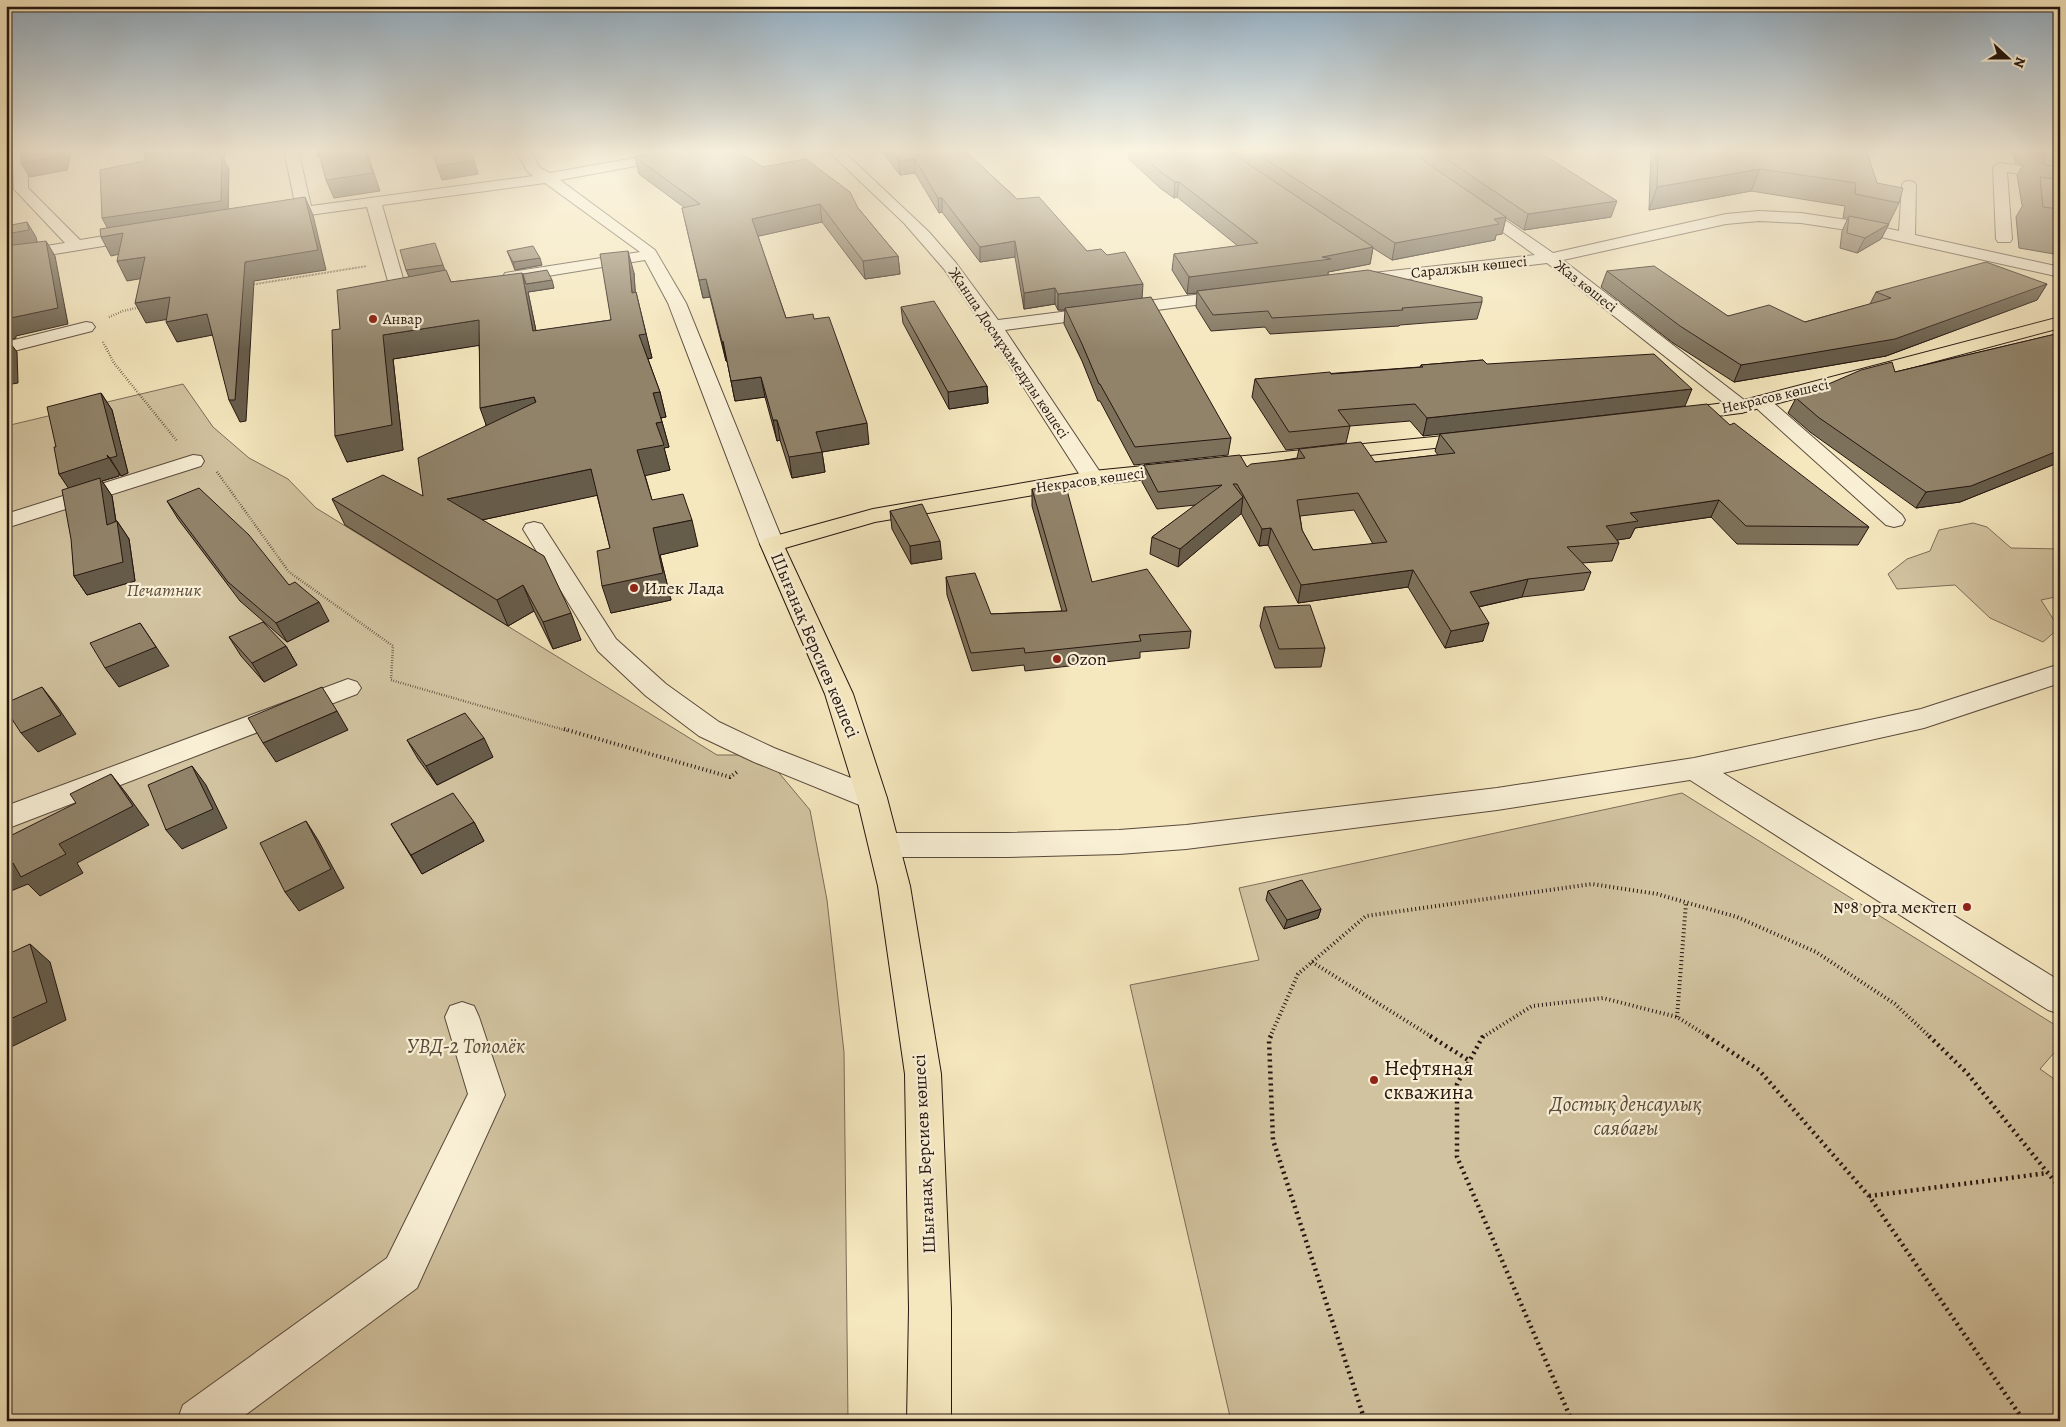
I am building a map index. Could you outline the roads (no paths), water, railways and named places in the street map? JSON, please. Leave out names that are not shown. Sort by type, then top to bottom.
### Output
[{"type":"main road","name":"Некрасов көшесі","points":[[1663,417],[1751,404],[2060,322]]},
{"type":"main road","name":"Некрасов көшесі","points":[[772,544],[873,516],[1093,478],[1496,436]]},
{"type":"main road","name":"Шығанақ Берсиев көшесі","points":[[772,544],[839,694],[856,740],[894,886],[923,1074],[930,1309],[929,1421]]},
{"type":"street","points":[[48,217],[76,245]]},
{"type":"street","points":[[378,217],[399,295],[438,289]]},
{"type":"street","name":"Шығанақ Берсиев көшесі","points":[[602,217],[647,250],[677,303],[772,544]]},
{"type":"street","name":"Жанша Досмұхамедұлы көшесі","points":[[905,217],[949,264],[1093,478]]},
{"type":"street","name":"Жаз көшесі","points":[[1490,217],[1751,404],[1894,520]]},
{"type":"street","name":"Саралжын көшесі","points":[[1340,282],[1550,258],[1726,218],[1749,217]]},
{"type":"street","name":"Саралжын көшесі","points":[[1771,217],[1801,218],[1854,226],[2060,272]]},
{"type":"street","points":[[1908,217],[1908,238]]},
{"type":"street","points":[[2003,217],[2004,239]]},
{"type":"street","points":[[6,257],[154,233]]},
{"type":"street","points":[[496,280],[650,255]]},
{"type":"street","points":[[1383,264],[1399,274]]},
{"type":"street","points":[[992,326],[1250,293]]},
{"type":"street","points":[[6,348],[86,327]]},
{"type":"street","points":[[6,521],[193,461]]},
{"type":"street","points":[[534,529],[607,645],[656,690],[709,729],[764,755],[872,798]]},
{"type":"street","points":[[884,846],[1063,844],[1186,837],[1497,799],[1694,769],[1924,718],[2060,673]]},
{"type":"street","points":[[6,818],[348,688]]},
{"type":"street","points":[[1694,769],[2060,999]]},
{"type":"street","points":[[199,1421],[402,1273],[488,1095],[462,1017]]},
{"type":"place","name":"Анвар","points":[[373,319]]},
{"type":"place","name":"Илек Лада","points":[[634,588]]},
{"type":"place","name":"Ozon","points":[[1057,659]]},
{"type":"place","name":"№8 орта мектеп","points":[[1967,907]]},
{"type":"place","name":"Нефтяная скважина","points":[[1374,1080]]},
{"type":"park label","name":"Печатник","points":[[164,590]]},
{"type":"park label","name":"УВД-2 Тополёк","points":[[466,1046]]},
{"type":"park label","name":"Достық денсаулық саябағы","points":[[1626,1116]]}]
